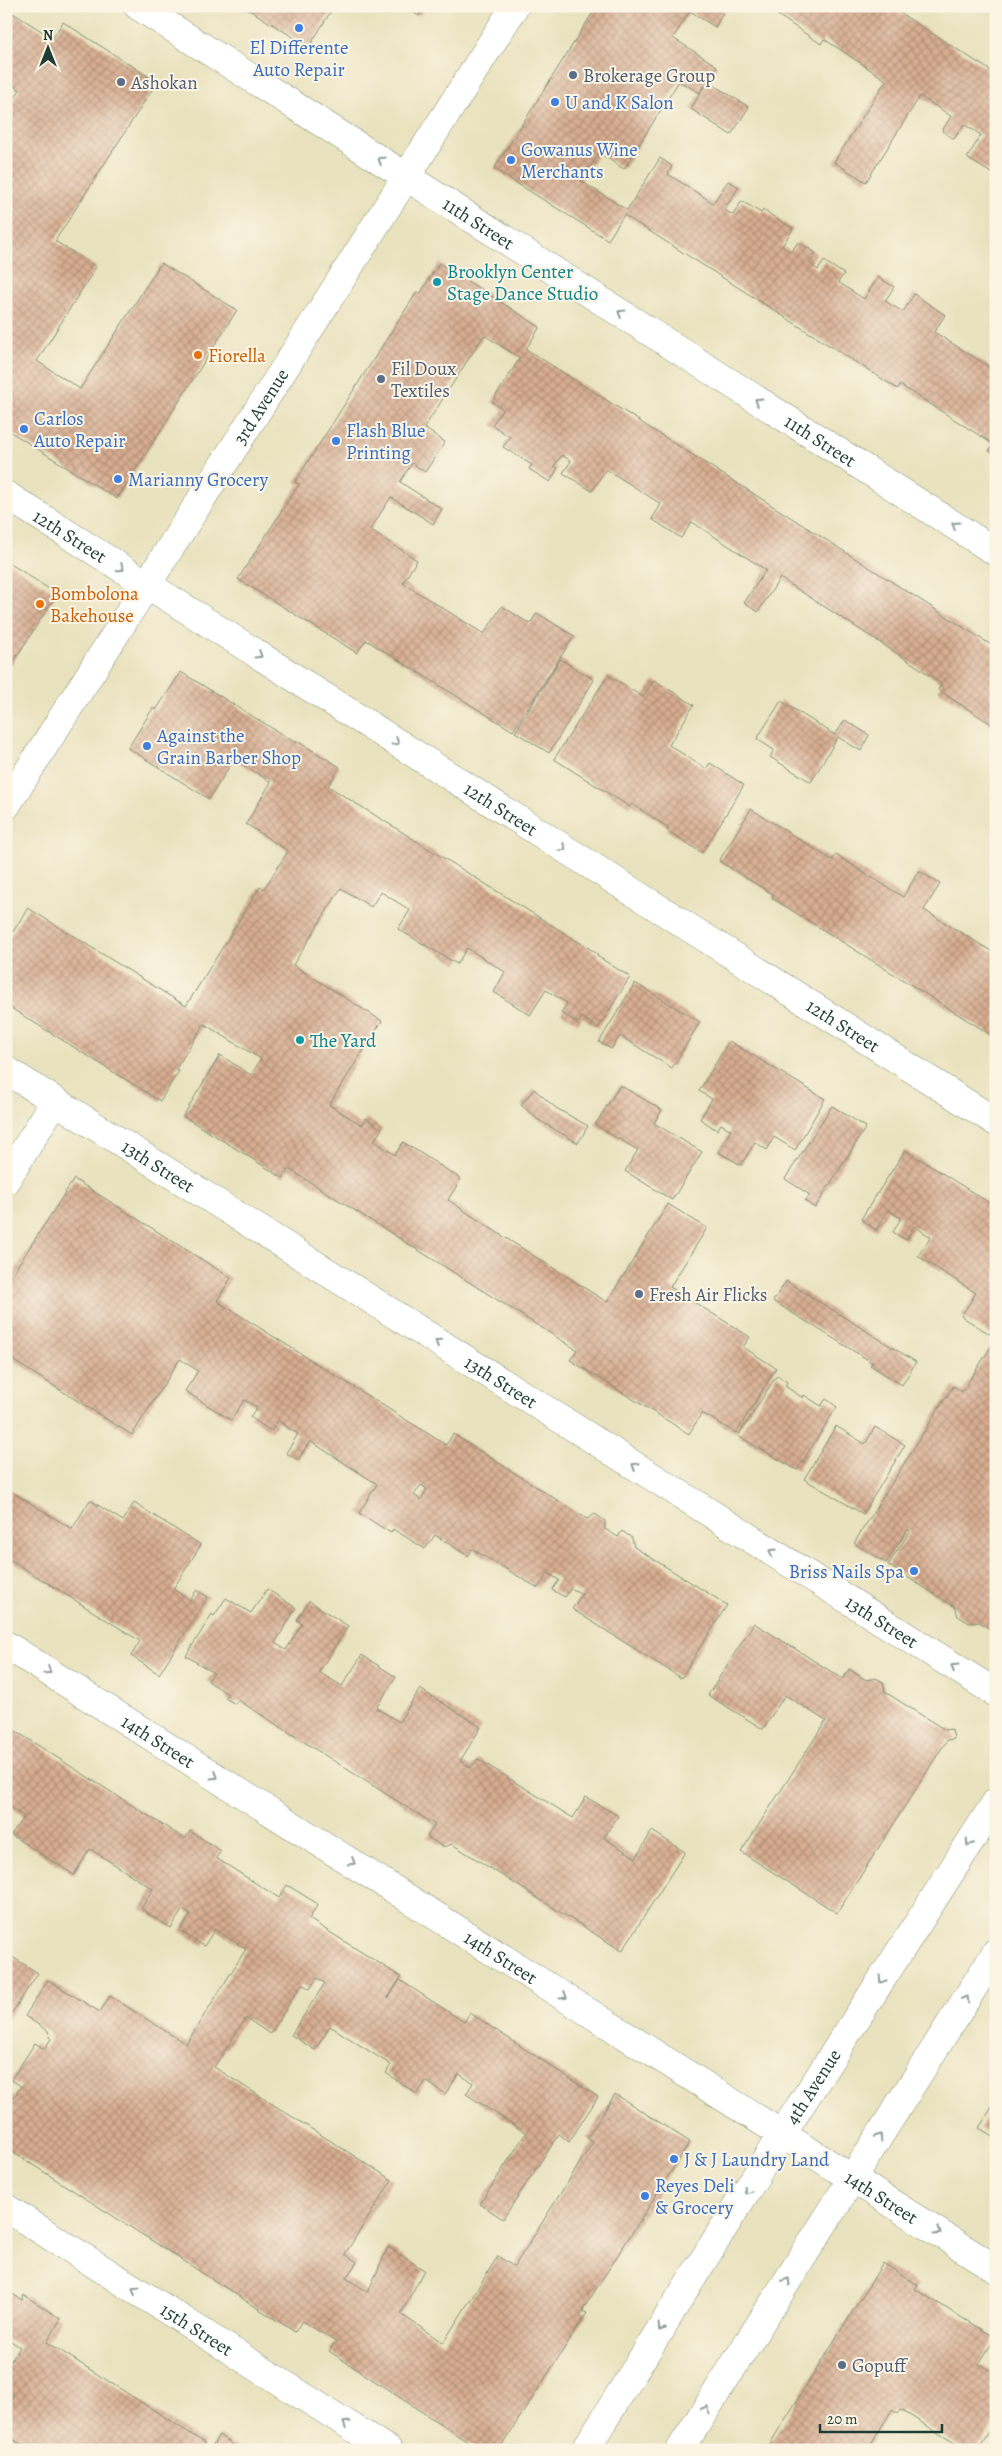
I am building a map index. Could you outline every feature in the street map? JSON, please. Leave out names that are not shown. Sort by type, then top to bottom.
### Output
[{"type":"street","name":"11th Street","points":[[138,6],[996,552]]},
{"type":"street","name":"3rd Avenue","points":[[6,806],[514,6]]},
{"type":"street","name":"12th Street","points":[[6,496],[996,1122]]},
{"type":"street","name":"13th Street","points":[[6,1070],[996,1693]]},
{"type":"street","points":[[6,1180],[55,1101]]},
{"type":"street","name":"14th Street","points":[[6,1645],[996,2269]]},
{"type":"street","name":"4th Avenue","points":[[585,2450],[782,2134],[996,1802]]},
{"type":"street","points":[[680,2450],[996,1952]]},
{"type":"street","name":"15th Street","points":[[6,2208],[388,2450]]},
{"type":"building","name":"El Differente Auto Repair","points":[[243,6],[334,6],[309,47]]},
{"type":"building","points":[[403,6],[426,6],[419,16]]},
{"type":"building","points":[[597,6],[727,6],[715,27],[690,11],[673,38],[717,66],[707,81],[749,107],[731,135],[691,109],[704,86],[700,93],[679,81],[624,169],[599,153],[581,181],[627,210],[660,158],[672,166],[668,174],[713,203],[728,181],[739,187],[724,210],[733,215],[742,201],[761,213],[763,210],[793,229],[782,246],[791,252],[798,242],[816,253],[810,264],[818,270],[824,261],[844,274],[838,282],[864,299],[878,277],[894,287],[885,301],[903,312],[914,294],[945,315],[934,332],[996,371],[996,455],[989,451],[993,444],[900,385],[898,389],[624,215],[608,240],[494,169]]},
{"type":"building","points":[[764,6],[889,6],[996,74],[996,176],[967,158],[981,135],[964,124],[954,139],[942,131],[951,116],[920,96],[866,182],[834,162],[886,80],[824,39],[821,44]]},
{"type":"building","points":[[6,9],[53,38],[63,22],[157,82],[55,241],[96,267],[37,361],[80,389],[161,263],[237,310],[117,499],[6,429],[6,111],[20,90],[6,81]]},
{"type":"building","points":[[439,263],[540,327],[526,349],[996,648],[996,727],[938,690],[942,684],[918,667],[780,578],[758,612],[744,603],[766,570],[692,522],[681,538],[652,519],[661,504],[606,469],[592,491],[563,473],[571,461],[562,455],[554,466],[558,468],[550,482],[529,469],[532,465],[503,447],[510,437],[492,425],[503,409],[492,402],[520,358],[484,335],[424,428],[445,442],[425,472],[412,463],[400,482],[442,509],[433,524],[391,497],[370,530],[417,560],[403,583],[484,634],[502,606],[530,624],[537,613],[574,636],[513,731],[366,640],[357,653],[238,579],[299,484],[295,482],[417,292],[420,294]]},
{"type":"building","points":[[6,561],[57,594],[6,673]]},
{"type":"building","points":[[560,659],[594,680],[549,753],[515,732]]},
{"type":"building","points":[[181,672],[296,743],[297,741],[340,767],[328,786],[598,954],[597,956],[630,977],[598,1028],[582,1017],[578,1023],[561,1013],[567,1003],[546,990],[530,1015],[494,992],[505,972],[467,948],[457,964],[398,929],[410,910],[381,892],[371,907],[341,888],[293,965],[382,1021],[329,1105],[362,1125],[366,1118],[382,1129],[374,1141],[395,1155],[403,1142],[461,1179],[448,1200],[501,1235],[607,1302],[668,1204],[707,1228],[670,1287],[750,1337],[743,1347],[776,1368],[736,1433],[702,1413],[689,1434],[570,1360],[577,1350],[523,1316],[289,1169],[283,1178],[183,1116],[220,1055],[251,1075],[261,1059],[204,1024],[175,1070],[179,1071],[160,1101],[6,1005],[6,943],[28,908],[186,1006],[260,887],[264,889],[288,851],[246,824],[271,782],[234,759],[209,799],[128,748],[153,708],[156,710]]},
{"type":"building","points":[[608,675],[643,697],[654,680],[694,705],[669,745],[706,769],[710,763],[744,785],[702,853],[667,830],[669,828],[632,804],[630,807],[554,759]]},
{"type":"building","points":[[781,701],[835,735],[845,720],[869,735],[861,751],[838,737],[811,782],[770,757],[774,750],[757,739]]},
{"type":"building","points":[[751,809],[832,860],[836,855],[903,897],[919,871],[940,884],[924,910],[996,954],[996,1038],[772,898],[774,895],[719,861]]},
{"type":"building","points":[[635,983],[700,1022],[672,1068],[620,1036],[611,1049],[599,1042]]},
{"type":"building","points":[[729,1041],[825,1099],[795,1150],[774,1137],[767,1150],[755,1142],[741,1165],[718,1152],[731,1130],[721,1124],[717,1130],[700,1119],[712,1099],[699,1091]]},
{"type":"building","points":[[620,1085],[662,1110],[654,1123],[702,1152],[672,1200],[625,1171],[638,1150],[595,1125]]},
{"type":"building","points":[[534,1089],[556,1108],[588,1126],[578,1143],[537,1119],[521,1105]]},
{"type":"building","points":[[832,1106],[866,1127],[815,1208],[805,1201],[810,1195],[785,1179]]},
{"type":"building","points":[[905,1150],[996,1207],[996,1338],[961,1316],[976,1293],[918,1256],[931,1237],[914,1226],[906,1240],[893,1232],[901,1218],[888,1210],[876,1230],[861,1219]]},
{"type":"building","points":[[74,1179],[231,1278],[217,1301],[446,1445],[453,1434],[587,1519],[595,1514],[605,1521],[605,1529],[618,1537],[622,1531],[632,1538],[634,1547],[727,1605],[681,1678],[572,1609],[582,1594],[571,1588],[565,1597],[552,1590],[559,1580],[548,1573],[538,1588],[472,1549],[468,1556],[435,1535],[425,1549],[393,1529],[391,1533],[359,1513],[377,1484],[310,1441],[298,1460],[286,1453],[298,1434],[278,1421],[271,1431],[250,1417],[257,1407],[244,1400],[231,1420],[185,1391],[198,1371],[180,1359],[132,1435],[6,1356],[6,1284]],"holes":[[[421,1485],[427,1489],[421,1500],[414,1495]]]},
{"type":"building","points":[[786,1281],[916,1362],[902,1385],[870,1365],[873,1363],[773,1301]]},
{"type":"building","points":[[996,1339],[996,1633],[979,1622],[969,1623],[958,1616],[955,1607],[888,1565],[910,1531],[908,1529],[886,1563],[854,1543],[953,1386],[962,1392]]},
{"type":"building","points":[[777,1375],[787,1382],[785,1386],[803,1398],[804,1395],[821,1406],[826,1399],[837,1407],[797,1470],[738,1436]]},
{"type":"building","points":[[836,1426],[865,1444],[875,1427],[905,1445],[863,1514],[804,1479]]},
{"type":"building","points":[[6,1488],[72,1529],[90,1500],[123,1521],[134,1503],[201,1545],[173,1589],[190,1600],[197,1590],[208,1597],[159,1674],[131,1656],[140,1641],[6,1557]]},
{"type":"building","points":[[267,1589],[296,1608],[275,1643],[286,1650],[302,1624],[297,1620],[309,1601],[348,1626],[319,1672],[342,1686],[362,1655],[396,1677],[376,1708],[399,1722],[420,1689],[481,1727],[460,1761],[471,1768],[478,1759],[573,1818],[586,1797],[618,1816],[604,1838],[636,1858],[652,1831],[685,1852],[622,1951],[452,1844],[443,1847],[427,1837],[435,1825],[238,1700],[235,1704],[225,1698],[228,1694],[208,1681],[214,1673],[186,1656],[212,1614],[214,1616],[226,1598],[251,1613]]},
{"type":"building","points":[[754,1623],[843,1679],[849,1669],[866,1680],[876,1678],[883,1682],[885,1692],[945,1730],[952,1729],[954,1739],[947,1740],[837,1913],[741,1852],[826,1721],[785,1695],[763,1729],[708,1695]]},
{"type":"building","points":[[6,1725],[185,1839],[190,1831],[221,1851],[216,1858],[279,1898],[287,1885],[318,1904],[309,1919],[401,1977],[388,1998],[400,1980],[464,2022],[470,2013],[598,2097],[569,2142],[559,2134],[503,2219],[480,2204],[526,2133],[466,2094],[473,2083],[459,2074],[445,2094],[426,2081],[417,2094],[386,2073],[391,2065],[330,2026],[315,2050],[291,2035],[325,1983],[317,1978],[310,1989],[302,1984],[270,2034],[246,2018],[214,2067],[392,2180],[345,2254],[357,2262],[346,2278],[368,2292],[388,2247],[424,2270],[401,2314],[443,2343],[498,2256],[514,2267],[593,2142],[587,2138],[615,2094],[690,2142],[582,2311],[587,2313],[499,2450],[480,2450],[329,2351],[336,2342],[302,2321],[295,2332],[8,2149],[6,2152],[6,2098],[15,2096],[21,2086],[11,2080],[35,2043],[44,2049],[51,2039],[48,2031],[25,2016],[48,1980],[100,2012],[110,1996],[186,2044],[246,1949],[215,1929],[204,1946],[180,1931],[191,1914],[183,1909],[171,1928],[141,1909],[153,1889],[90,1849],[74,1875],[11,1835],[24,1816],[6,1805]]},
{"type":"building","points":[[6,1953],[38,1973],[6,2022]]},
{"type":"building","points":[[996,2101],[996,2138],[979,2128]]},
{"type":"building","points":[[883,2263],[918,2285],[915,2289],[995,2338],[979,2364],[996,2374],[996,2420],[978,2450],[966,2450],[901,2410],[898,2414],[892,2410],[867,2450],[766,2450]]},
{"type":"building","points":[[6,2290],[22,2300],[24,2295],[61,2319],[47,2342],[205,2443],[201,2450],[30,2450],[6,2435],[6,2406],[13,2395],[6,2390],[6,2368],[20,2347],[6,2338]]},
{"type":"building","points":[[219,2435],[241,2450],[210,2450]]},
{"type":"building","points":[[262,2444],[271,2450],[259,2450]]},
{"type":"place","name":"El Differente Auto Repair","points":[[299,28]]},
{"type":"place","name":"Brokerage Group","points":[[573,75]]},
{"type":"place","name":"Ashokan","points":[[121,82]]},
{"type":"place","name":"U and K Salon","points":[[555,102]]},
{"type":"place","name":"Gowanus Wine Merchants","points":[[511,160]]},
{"type":"place","name":"Brooklyn Center Stage Dance Studio","points":[[437,282]]},
{"type":"place","name":"Fiorella","points":[[198,355]]},
{"type":"place","name":"Fil Doux Textiles","points":[[381,379]]},
{"type":"place","name":"Carlos Auto Repair","points":[[24,429]]},
{"type":"place","name":"Flash Blue Printing","points":[[336,441]]},
{"type":"place","name":"Marianny Grocery","points":[[118,479]]},
{"type":"place","name":"Bombolona Bakehouse","points":[[40,604]]},
{"type":"place","name":"Against the Grain Barber Shop","points":[[147,746]]},
{"type":"place","name":"The Yard","points":[[300,1040]]},
{"type":"place","name":"Fresh Air Flicks","points":[[639,1294]]},
{"type":"place","name":"Briss Nails Spa","points":[[914,1571]]},
{"type":"place","name":"J & J Laundry Land","points":[[674,2159]]},
{"type":"place","name":"Reyes Deli & Grocery","points":[[645,2196]]},
{"type":"place","name":"Gopuff","points":[[842,2365]]}]
